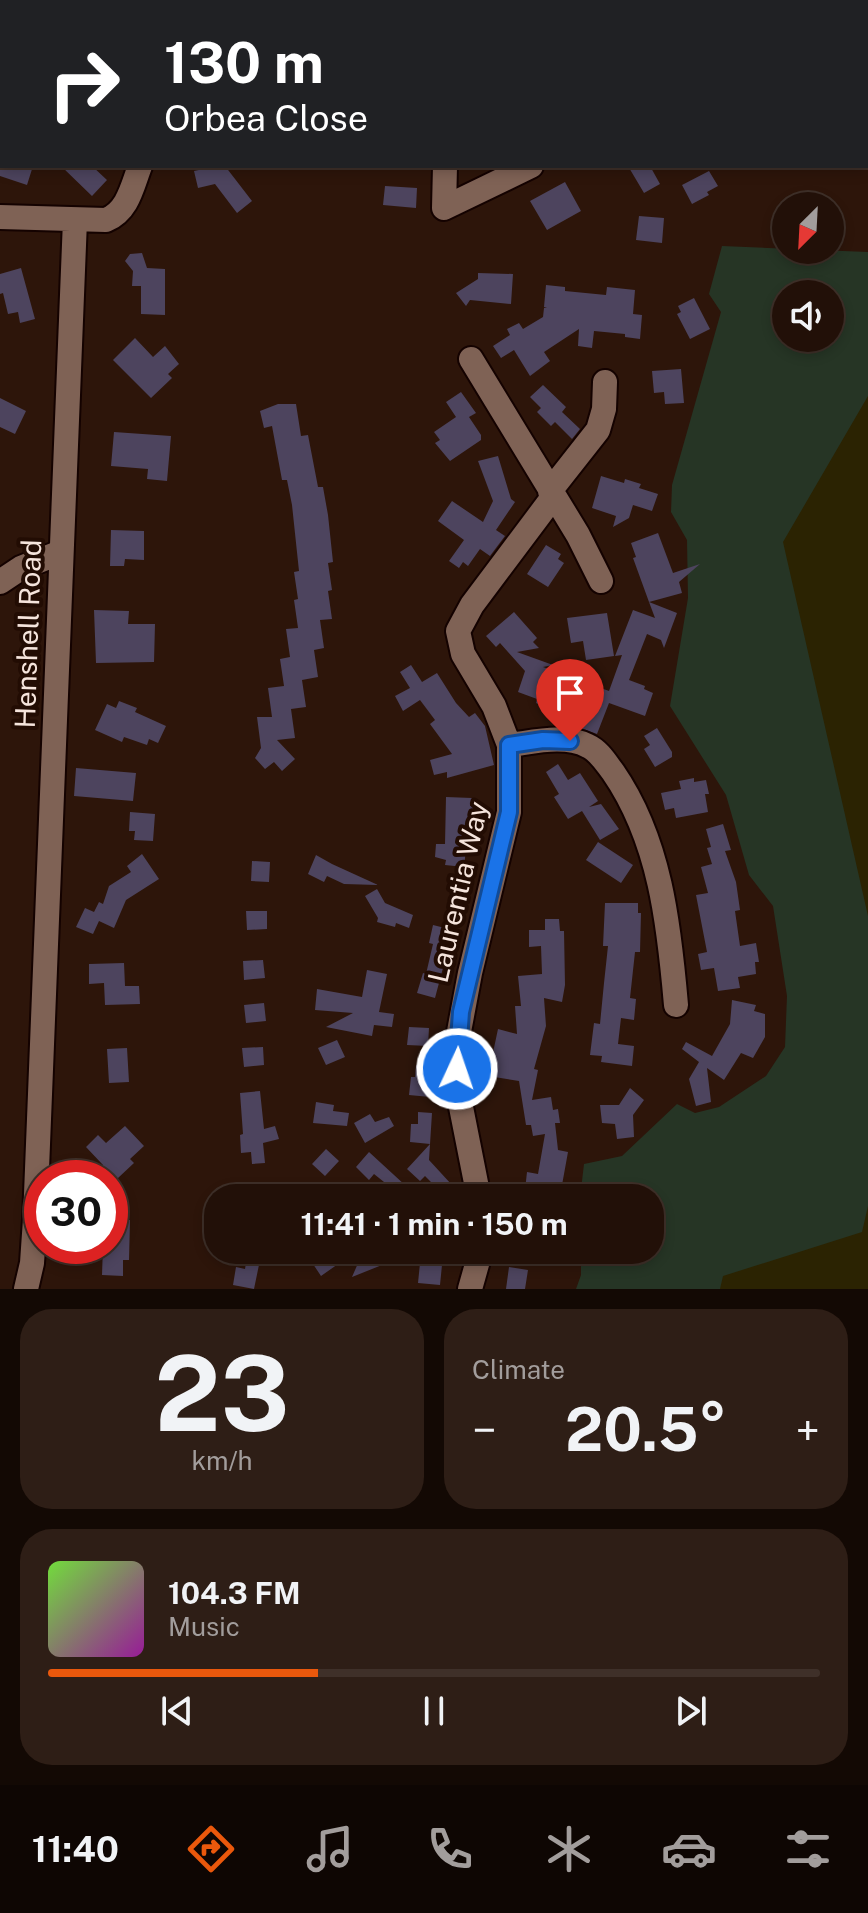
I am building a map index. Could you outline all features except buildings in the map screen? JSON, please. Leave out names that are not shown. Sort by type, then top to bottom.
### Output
[{"type":"street","points":[[0,217],[100,221],[117,215],[126,202],[139,168]]},
{"type":"street","points":[[445,168],[444,208],[527,168]]},
{"type":"street","name":"Henshell Road","points":[[26,1289],[32,1263],[35,1219],[75,220]]},
{"type":"street","points":[[471,359],[578,535],[601,581]]},
{"type":"street","points":[[552,494],[598,430],[604,409],[605,382]]},
{"type":"street","name":"Laurentia Way","points":[[476,1184],[460,1102],[458,1037],[470,973],[509,812],[509,745],[494,706],[463,654],[458,631],[472,605],[552,494]]},
{"type":"street","points":[[0,582],[21,568],[61,552]]},
{"type":"street","points":[[509,745],[543,740],[583,744],[600,755],[623,788],[653,854],[672,959],[676,1005]]},
{"type":"street","points":[[470,1289],[477,1264]]},
{"type":"green space","points":[[722,246],[772,248],[772,264],[844,264],[844,251],[868,252],[868,1289],[576,1289],[581,1264],[664,1264],[664,1184],[582,1184],[584,1164],[622,1156],[677,1104],[695,1113],[719,1107],[766,1076],[785,1047],[787,996],[773,906],[749,875],[726,795],[670,706],[688,598],[687,540],[671,512],[672,485],[721,312],[709,294]]},
{"type":"sand","points":[[868,396],[868,916],[783,542]]},
{"type":"sand","points":[[868,1206],[868,1289],[720,1289],[723,1276],[862,1232]]},
{"type":"route","points":[[457,1069],[461,1012],[509,812],[509,745],[543,740],[570,741]]}]
